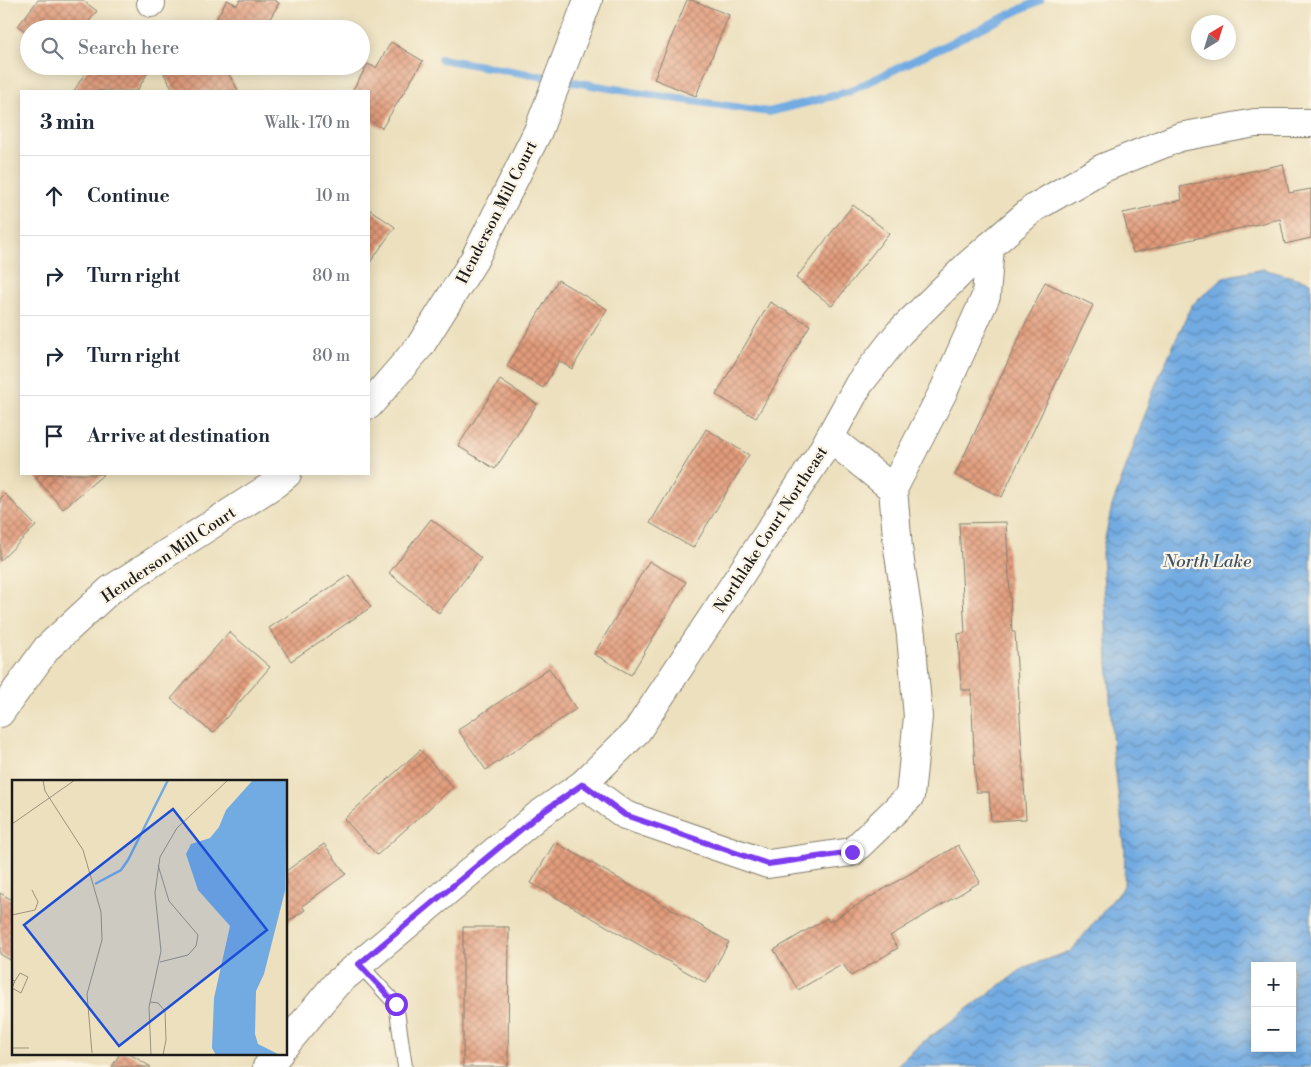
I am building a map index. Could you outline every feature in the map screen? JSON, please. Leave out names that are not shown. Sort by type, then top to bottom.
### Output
[{"type":"street","name":"Henderson Mill Court","points":[[370,403],[420,346],[474,260],[538,131],[588,0]]},
{"type":"street","name":"Northlake Court Northeast","points":[[288,1042],[336,984],[537,816],[583,784],[637,731],[830,438],[859,384],[898,333],[990,246],[1034,208],[1080,181],[1104,168],[1180,137],[1255,123],[1311,123]]},
{"type":"street","points":[[583,784],[625,815],[768,864],[852,852],[910,796],[918,717],[911,635],[898,548],[893,488],[944,390],[986,296],[990,246]]},
{"type":"street","points":[[830,438],[893,488]]},
{"type":"street","name":"Henderson Mill Court","points":[[0,713],[47,648],[110,590],[286,475]]},
{"type":"street","points":[[267,1067],[278,1054]]},
{"type":"lane","points":[[359,964],[396,1004],[405,1067]]},
{"type":"water","name":"North Lake","points":[[1263,269],[1311,282],[1311,1067],[895,1067],[923,1042],[1025,967],[1071,951],[1124,886],[1125,851],[1113,751],[1102,552],[1112,506],[1157,381],[1192,305],[1224,277]]},
{"type":"building","points":[[38,0],[82,0],[97,11],[90,20],[23,20]]},
{"type":"building","points":[[227,0],[237,5],[240,0],[274,0],[279,3],[269,20],[215,20]]},
{"type":"building","points":[[687,0],[692,0],[729,15],[696,96],[654,79]]},
{"type":"building","points":[[391,42],[423,61],[382,128],[370,121],[370,90],[353,90],[361,75],[370,75],[370,65],[376,68]]},
{"type":"building","points":[[84,75],[146,75],[138,90],[75,90]]},
{"type":"building","points":[[165,75],[229,75],[238,90],[173,90]]},
{"type":"building","points":[[1283,164],[1289,193],[1311,189],[1311,238],[1285,244],[1280,219],[1133,253],[1123,213],[1182,200],[1180,187]]},
{"type":"building","points":[[853,205],[889,233],[832,306],[796,278]]},
{"type":"building","points":[[370,210],[395,227],[370,263]]},
{"type":"building","points":[[558,280],[607,309],[572,369],[559,361],[543,388],[507,366]]},
{"type":"building","points":[[1045,282],[1093,305],[1002,497],[955,475]]},
{"type":"building","points":[[770,302],[810,325],[756,418],[716,395]]},
{"type":"building","points":[[500,380],[537,404],[495,469],[458,446]]},
{"type":"building","points":[[706,429],[749,455],[693,548],[650,523]]},
{"type":"building","points":[[39,475],[103,475],[63,509],[36,478]]},
{"type":"building","points":[[5,494],[36,526],[0,561],[0,499]]},
{"type":"building","points":[[431,519],[481,558],[439,613],[389,573]]},
{"type":"building","points":[[1006,522],[1012,632],[1015,632],[1026,819],[991,821],[989,792],[976,792],[971,690],[961,690],[958,634],[965,633],[959,523]]},
{"type":"building","points":[[649,561],[686,582],[631,675],[594,654]]},
{"type":"building","points":[[349,575],[371,607],[291,661],[269,628]]},
{"type":"building","points":[[229,632],[270,667],[213,733],[171,699]]},
{"type":"building","points":[[549,668],[576,709],[486,770],[458,730]]},
{"type":"building","points":[[420,750],[453,787],[377,855],[344,819]]},
{"type":"building","points":[[555,842],[729,942],[706,983],[531,883]]},
{"type":"building","points":[[324,844],[346,874],[302,906],[305,910],[288,922],[288,870]]},
{"type":"building","points":[[958,845],[980,882],[890,936],[898,948],[851,976],[843,964],[798,990],[774,950],[827,918],[829,922]]},
{"type":"building","points":[[0,893],[12,900],[12,961],[0,954]]},
{"type":"building","points":[[463,927],[509,927],[508,1067],[463,1067]]},
{"type":"building","points":[[119,1054],[130,1054],[151,1067],[112,1067]]},
{"type":"waterway","points":[[441,59],[644,94],[769,112],[848,92],[1040,0]]},
{"type":"route","points":[[396,1004],[359,964],[537,816],[583,784],[625,815],[768,864],[852,852]]}]
